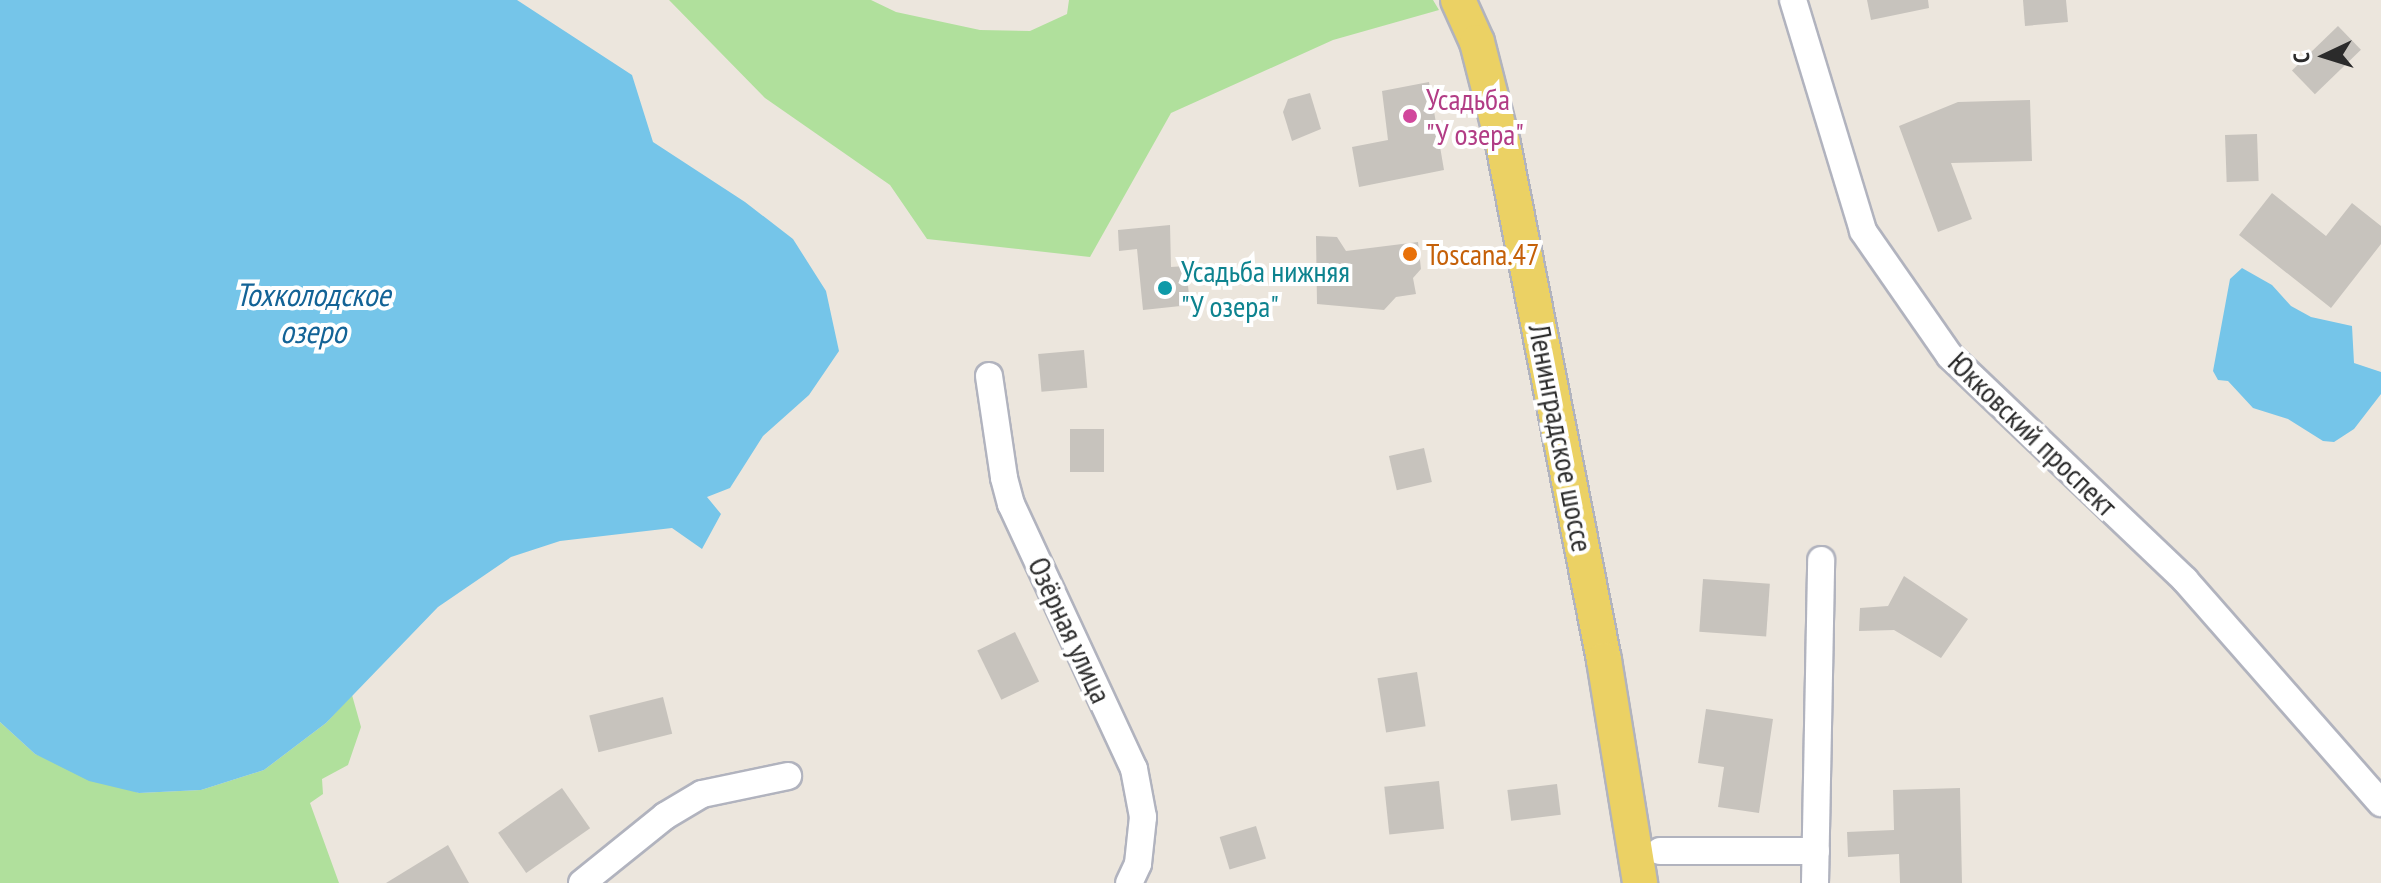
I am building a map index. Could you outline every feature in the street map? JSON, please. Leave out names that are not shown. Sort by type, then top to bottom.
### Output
[{"type":"main road","name":"Ленинградское шоссе","points":[[1464,2],[1507,159],[1604,660],[1640,883]]},
{"type":"street","name":"Юкковский проспект","points":[[1793,0],[1863,231],[1950,356],[2185,580],[2381,803]]},
{"type":"street","name":"Озёрная улица","points":[[989,376],[1004,478],[1011,504],[1134,769],[1143,817],[1138,864],[1129,883]]},
{"type":"street","points":[[1815,883],[1821,560]]},
{"type":"street","points":[[582,883],[665,816],[702,794],[788,776]]},
{"type":"street","points":[[1660,851],[1816,851]]},
{"type":"green space","points":[[669,0],[871,0],[896,12],[980,30],[1030,31],[1067,14],[1069,0],[1433,0],[1439,10],[1333,40],[1171,113],[1090,257],[927,239],[890,185],[765,98]]},
{"type":"green space","points":[[352,695],[361,727],[348,765],[322,779],[323,794],[310,803],[339,883],[0,883],[0,722],[35,754],[139,793],[201,790],[264,770],[326,723]]},
{"type":"water","name":"Тохколодское озеро","points":[[0,0],[517,0],[632,75],[653,142],[745,202],[793,239],[826,291],[839,351],[809,395],[763,436],[730,488],[707,497],[721,514],[702,549],[672,528],[560,541],[511,557],[438,607],[326,723],[264,770],[201,790],[139,793],[89,781],[35,754],[0,722]]},
{"type":"water","points":[[2242,268],[2272,285],[2291,306],[2311,317],[2352,326],[2354,363],[2381,372],[2381,394],[2354,429],[2334,442],[2323,441],[2288,419],[2253,408],[2228,381],[2218,380],[2213,371],[2230,279]]},
{"type":"building","points":[[1867,0],[1928,0],[1929,8],[1871,20]]},
{"type":"building","points":[[2023,0],[2066,0],[2068,22],[2025,26]]},
{"type":"building","points":[[2338,26],[2361,50],[2315,94],[2292,70]]},
{"type":"building","name":"Усадьба \"У озера\"","points":[[1429,82],[1444,170],[1359,187],[1352,147],[1388,140],[1382,91]]},
{"type":"building","points":[[1310,93],[1321,129],[1292,141],[1283,112],[1288,99]]},
{"type":"building","points":[[2030,100],[2032,161],[1951,163],[1972,219],[1938,232],[1899,126],[1958,102]]},
{"type":"building","points":[[2257,134],[2259,181],[2227,182],[2225,135]]},
{"type":"building","points":[[2272,193],[2326,236],[2352,203],[2381,226],[2381,244],[2331,308],[2239,235]]},
{"type":"building","points":[[1170,225],[1171,267],[1186,266],[1190,305],[1143,310],[1137,249],[1119,251],[1118,230]]},
{"type":"building","points":[[1316,236],[1337,237],[1346,251],[1418,242],[1421,269],[1413,278],[1416,294],[1396,297],[1384,310],[1317,304]]},
{"type":"building","points":[[1084,350],[1087,388],[1041,392],[1038,354]]},
{"type":"building","points":[[1070,429],[1104,429],[1104,472],[1070,472]]},
{"type":"building","points":[[1424,448],[1432,482],[1397,490],[1389,456]]},
{"type":"building","points":[[1904,576],[1968,619],[1941,658],[1894,630],[1859,631],[1860,608],[1888,606]]},
{"type":"building","points":[[1703,579],[1770,584],[1766,637],[1699,632]]},
{"type":"building","points":[[1015,632],[1039,681],[1001,700],[977,650]]},
{"type":"building","points":[[1417,672],[1426,726],[1386,733],[1377,678]]},
{"type":"building","points":[[663,697],[672,734],[598,752],[589,715]]},
{"type":"building","points":[[1706,709],[1773,719],[1759,813],[1718,807],[1724,767],[1698,763]]},
{"type":"building","points":[[1439,781],[1444,829],[1389,834],[1384,787]]},
{"type":"building","points":[[1557,784],[1561,815],[1511,821],[1507,790]]},
{"type":"building","points":[[562,788],[590,828],[526,873],[498,833]]},
{"type":"building","points":[[1960,788],[1962,883],[1900,883],[1899,854],[1848,857],[1847,832],[1894,830],[1893,790]]},
{"type":"building","points":[[1256,826],[1266,859],[1230,870],[1220,837]]},
{"type":"building","points":[[448,845],[469,883],[386,883]]},
{"type":"place","name":"Усадьба \"У озера\"","points":[[1410,116]]},
{"type":"place","name":"Toscana.47","points":[[1410,254]]},
{"type":"place","name":"Усадьба нижняя \"У озера\"","points":[[1165,288]]}]
